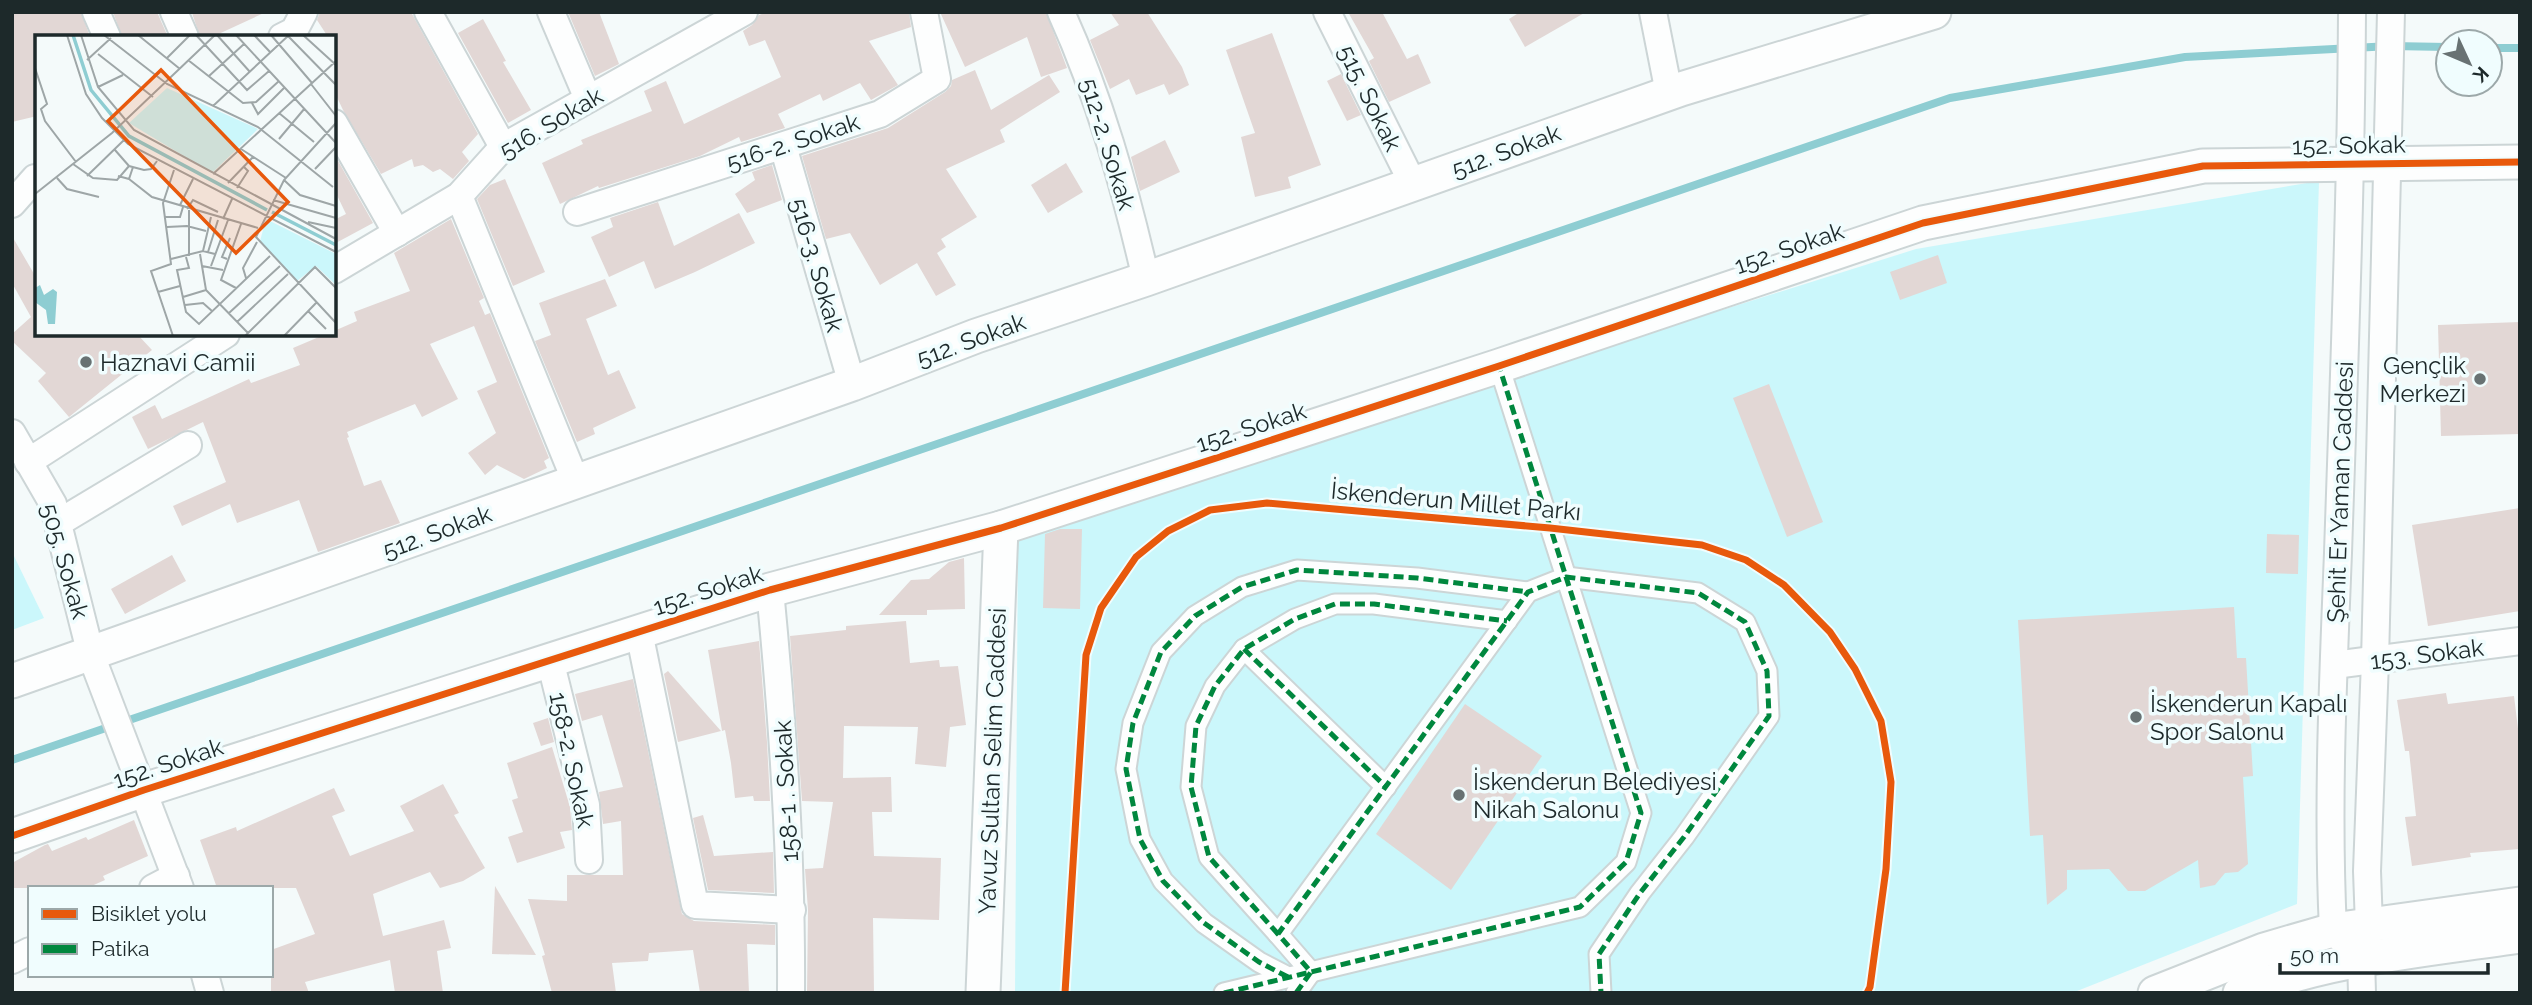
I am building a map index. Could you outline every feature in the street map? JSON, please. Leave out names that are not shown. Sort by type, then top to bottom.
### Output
[{"type":"street","points":[[96,12],[106,35]]},
{"type":"street","points":[[174,12],[185,35]]},
{"type":"street","points":[[286,35],[294,31],[304,12]]},
{"type":"street","points":[[428,12],[502,147]]},
{"type":"street","points":[[551,12],[588,99]]},
{"type":"street","name":"516. Sokak","points":[[336,269],[459,196],[502,147],[744,12]]},
{"type":"street","name":"516-2. Sokak","points":[[577,212],[880,114],[937,79],[924,12]]},
{"type":"street","name":"512-2. Sokak","points":[[1061,12],[1078,49],[1124,187],[1146,279]]},
{"type":"street","name":"515. Sokak","points":[[1327,12],[1413,184]]},
{"type":"street","points":[[1653,12],[1669,93]]},
{"type":"street","name":"512. Sokak","points":[[12,681],[852,384],[976,336],[1146,279],[1669,93],[1934,12]]},
{"type":"street","name":"Şehit Er Yaman Caddesi","points":[[2333,930],[2330,868],[2334,665],[2351,150],[2352,12]]},
{"type":"street","name":"Şehit Er Yaman Caddesi","points":[[2362,993],[2361,959],[2369,926],[2367,871],[2375,661],[2391,12]]},
{"type":"street","points":[[336,126],[397,233]]},
{"type":"street","name":"516-3. Sokak","points":[[783,146],[852,384]]},
{"type":"street","name":"152. Sokak","points":[[12,836],[144,790],[770,590],[1001,528],[1499,366],[1923,223],[2203,166],[2351,150],[2389,150],[2520,162]]},
{"type":"street","points":[[12,204],[35,178]]},
{"type":"street","points":[[459,196],[576,482]]},
{"type":"street","points":[[28,462],[223,336]]},
{"type":"street","points":[[1224,993],[1292,985],[1311,972],[1580,906],[1626,862],[1641,813],[1499,366]]},
{"type":"street","name":"505. Sokak","points":[[12,433],[53,503],[91,655],[178,882]]},
{"type":"street","points":[[58,523],[188,445]]},
{"type":"street","name":"Yavuz Sultan Selim Caddesi","points":[[984,993],[1001,528]]},
{"type":"street","points":[[1292,985],[1204,923],[1163,881],[1140,839],[1126,769],[1133,723],[1161,652],[1195,616],[1242,587],[1297,570],[1417,578],[1528,592],[1566,578],[1698,593],[1745,622],[1767,671],[1769,716],[1599,954],[1601,993]]},
{"type":"street","name":"158-1 . Sokak","points":[[770,590],[785,747],[792,910],[791,993]]},
{"type":"street","points":[[1278,934],[1528,592]]},
{"type":"street","points":[[1311,972],[1209,857],[1191,787],[1196,726],[1216,686],[1244,649],[1295,619],[1335,604],[1374,604],[1507,621]]},
{"type":"street","points":[[639,632],[695,905],[792,910]]},
{"type":"street","name":"153. Sokak","points":[[2334,665],[2520,641]]},
{"type":"street","points":[[1244,649],[1386,787]]},
{"type":"street","name":"158-2. Sokak","points":[[550,660],[586,805],[590,860]]},
{"type":"street","points":[[2155,993],[2264,950],[2333,930],[2520,904]]},
{"type":"street","points":[[2333,930],[2361,959]]},
{"type":"street","points":[[2240,993],[2268,981],[2361,959],[2520,936]]},
{"type":"street","points":[[12,960],[28,952]]},
{"type":"shaded area","points":[[2319,181],[2297,904],[2072,993],[1015,993],[1018,532],[1916,249]]},
{"type":"shaded area","points":[[12,552],[44,618],[12,630]]},
{"type":"building","points":[[12,12],[81,12],[89,35],[35,35],[35,116],[12,122]]},
{"type":"building","points":[[113,12],[157,12],[167,35],[121,35]]},
{"type":"building","points":[[266,12],[216,35],[199,35],[192,13]]},
{"type":"building","points":[[320,12],[411,12],[478,134],[462,152],[469,161],[453,179],[440,169],[433,172],[423,165],[414,167],[412,159],[381,174],[336,95],[336,35],[327,35],[317,20]]},
{"type":"building","points":[[568,12],[599,12],[619,64],[595,76]]},
{"type":"building","points":[[767,12],[909,12],[911,27],[869,41],[898,85],[871,100],[860,83],[823,101],[820,94],[778,114],[785,128],[741,142],[739,137],[700,156],[599,188],[598,186],[560,204],[542,163],[583,144],[581,140],[652,111],[644,91],[666,81],[684,124],[781,77],[765,40],[749,46],[743,31],[752,25],[759,15]]},
{"type":"building","points":[[940,12],[1046,12],[1067,68],[1041,77],[1027,37],[965,67]]},
{"type":"building","points":[[1110,12],[1147,12],[1182,67],[1189,85],[1169,95],[1164,84],[1136,95],[1129,79],[1110,89],[1090,40],[1119,25]]},
{"type":"building","points":[[1348,12],[1382,12],[1407,59],[1418,54],[1431,83],[1389,102],[1369,61],[1374,58]]},
{"type":"building","points":[[1520,12],[1586,12],[1525,47],[1509,19]]},
{"type":"building","points":[[483,19],[506,61],[503,62],[531,110],[508,123],[458,33]]},
{"type":"building","points":[[1272,33],[1321,165],[1288,177],[1291,188],[1255,197],[1241,137],[1255,133],[1226,50]]},
{"type":"building","points":[[975,70],[991,110],[1049,75],[1060,92],[1000,130],[1005,142],[946,169],[977,217],[941,239],[946,247],[937,253],[956,285],[936,296],[917,263],[880,285],[850,233],[826,239],[802,156],[888,128],[945,92],[951,86],[952,80]]},
{"type":"building","points":[[1341,74],[1361,115],[1347,121],[1327,81]]},
{"type":"building","points":[[1165,140],[1180,172],[1140,191],[1131,157]]},
{"type":"building","points":[[336,160],[373,223],[336,243],[336,219],[346,214],[336,193]]},
{"type":"building","points":[[1066,163],[1083,192],[1048,213],[1031,185]]},
{"type":"building","points":[[772,165],[782,200],[747,213],[735,194],[755,180],[752,172]]},
{"type":"building","points":[[505,179],[545,272],[513,286],[477,199],[490,185]]},
{"type":"building","points":[[658,202],[674,246],[739,213],[755,243],[655,289],[644,261],[609,277],[591,237],[613,227],[610,218]]},
{"type":"building","points":[[451,219],[484,298],[479,301],[485,315],[490,313],[549,458],[544,461],[547,468],[524,479],[497,465],[485,475],[468,453],[496,433],[477,391],[497,382],[474,326],[430,344],[458,399],[422,417],[415,404],[347,432],[364,486],[381,480],[400,523],[318,552],[299,500],[237,523],[230,504],[182,526],[173,506],[226,482],[203,422],[148,449],[132,417],[155,405],[162,419],[249,379],[251,383],[300,365],[293,348],[321,336],[336,336],[336,330],[357,321],[354,312],[410,291],[394,253]]},
{"type":"building","name":"Haznavi Camii","points":[[12,236],[35,276],[35,336],[139,336],[152,350],[69,417],[38,381],[46,373],[12,341],[12,334],[31,317],[12,283]]},
{"type":"building","points":[[1938,255],[1947,283],[1900,300],[1890,272]]},
{"type":"building","points":[[605,279],[617,306],[586,319],[608,375],[619,370],[636,408],[593,428],[595,434],[577,442],[535,341],[551,335],[539,303]]},
{"type":"building","name":"Gençlik Merkezi","points":[[2520,322],[2520,434],[2441,436],[2438,325]]},
{"type":"building","points":[[1769,384],[1823,522],[1787,537],[1733,398]]},
{"type":"building","points":[[2520,508],[2520,611],[2428,626],[2412,525]]},
{"type":"building","points":[[1060,529],[1082,529],[1080,609],[1043,608],[1045,534]]},
{"type":"building","points":[[2267,534],[2299,535],[2298,574],[2266,573]]},
{"type":"building","points":[[172,555],[186,581],[125,614],[111,589]]},
{"type":"building","points":[[964,558],[965,609],[927,610],[927,615],[879,615],[911,580],[929,579],[949,562]]},
{"type":"building","name":"İskenderun Kapalı Spor Salonu","points":[[2234,607],[2237,658],[2246,658],[2253,776],[2243,777],[2248,864],[2238,872],[2225,873],[2215,885],[2200,888],[2198,860],[2145,891],[2128,891],[2109,869],[2067,870],[2067,889],[2047,905],[2043,835],[2030,836],[2018,620]]},
{"type":"building","points":[[906,621],[910,663],[939,660],[940,667],[958,666],[966,725],[950,727],[946,767],[915,764],[918,727],[844,726],[843,778],[891,777],[892,812],[872,812],[874,856],[941,858],[939,920],[873,918],[874,993],[807,993],[808,910],[805,869],[823,868],[833,802],[802,801],[790,636],[846,630],[846,626]]},
{"type":"building","points":[[759,641],[770,801],[754,801],[753,796],[735,798],[725,730],[722,731],[708,650]]},
{"type":"building","points":[[668,671],[721,731],[678,742],[664,674]]},
{"type":"building","points":[[633,679],[682,914],[694,921],[775,925],[775,945],[747,944],[749,993],[700,993],[693,950],[649,953],[648,961],[612,963],[616,993],[552,993],[542,956],[545,955],[528,899],[567,901],[567,875],[623,875],[621,821],[603,824],[599,792],[623,787],[602,715],[582,721],[575,694]]},
{"type":"building","points":[[2446,693],[2448,704],[2514,696],[2520,745],[2520,849],[2470,853],[2471,857],[2412,866],[2405,817],[2416,816],[2409,751],[2405,751],[2397,700]]},
{"type":"building","name":"İskenderun Belediyesi Nikah Salonu","points":[[1465,704],[1542,756],[1451,890],[1376,834]]},
{"type":"building","points":[[548,718],[554,742],[541,746],[533,723]]},
{"type":"building","points":[[552,747],[570,807],[572,830],[560,832],[565,848],[517,863],[508,837],[523,832],[512,800],[518,798],[507,763]]},
{"type":"building","points":[[443,784],[459,813],[454,815],[485,868],[463,881],[440,888],[430,872],[373,894],[383,936],[444,920],[451,948],[437,951],[443,993],[395,993],[390,960],[305,982],[309,993],[271,993],[273,949],[315,934],[296,888],[216,886],[200,840],[236,827],[237,831],[334,788],[345,811],[332,816],[350,856],[414,831],[400,806]]},
{"type":"building","points":[[703,815],[714,856],[773,852],[774,893],[708,890],[693,818]]},
{"type":"building","points":[[134,820],[148,856],[103,876],[105,880],[92,886],[12,888],[12,863],[48,844],[52,851],[86,837],[88,840]]},
{"type":"building","points":[[495,886],[536,955],[492,954]]},
{"type":"waterway","points":[[12,760],[1950,98],[2185,57],[2391,46],[2434,47]]},
{"type":"waterway","points":[[2504,48],[2520,48]]},
{"type":"marked path","points":[[1224,993],[1580,907],[1626,862],[1641,813],[1499,366]]},
{"type":"marked path","points":[[1288,977],[1259,962],[1204,923],[1163,881],[1140,839],[1126,769],[1133,723],[1161,652],[1195,616],[1242,587],[1297,570],[1417,578],[1528,592]]},
{"type":"marked path","points":[[1296,993],[1311,972],[1278,934],[1528,592],[1566,577],[1698,593],[1745,622],[1767,671],[1769,716],[1599,954],[1601,993]]},
{"type":"marked path","points":[[1278,934],[1209,857],[1191,787],[1196,726],[1215,686],[1244,649],[1295,619],[1335,604],[1374,604],[1507,621]]},
{"type":"marked path","points":[[1244,649],[1386,787]]},
{"type":"cycle path","points":[[12,836],[144,790],[770,590],[1001,528],[1499,366],[1923,223],[2203,166],[2520,162]]},
{"type":"cycle path","name":"İskenderun Millet Parkı","points":[[1065,993],[1086,655],[1101,608],[1136,557],[1168,531],[1210,510],[1267,503],[1550,528],[1702,545],[1746,560],[1784,585],[1830,632],[1855,669],[1881,721],[1891,782],[1886,869],[1867,993]]},
{"type":"place","name":"Haznavi Camii","points":[[86,362]]},
{"type":"place","name":"Gençlik Merkezi","points":[[2480,379]]},
{"type":"place","name":"İskenderun Kapalı Spor Salonu","points":[[2136,717]]},
{"type":"place","name":"İskenderun Belediyesi Nikah Salonu","points":[[1459,795]]}]
